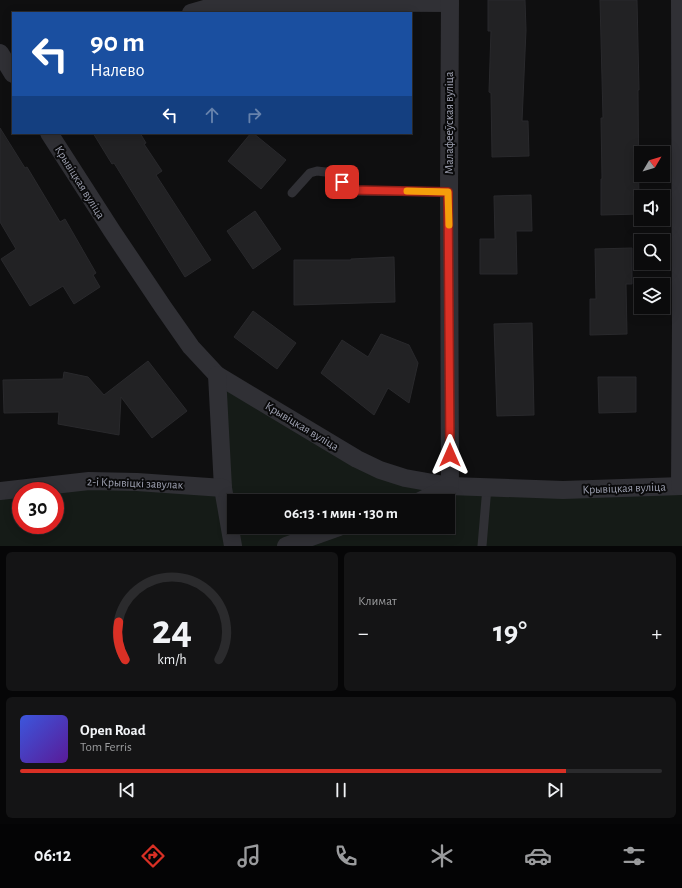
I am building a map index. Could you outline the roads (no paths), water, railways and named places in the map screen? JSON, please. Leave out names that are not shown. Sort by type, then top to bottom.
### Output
[{"type":"street","points":[[680,0],[682,326],[681,486]]},
{"type":"street","points":[[194,12],[228,2],[450,1]]},
{"type":"street","name":"Малафееўская вуліца","points":[[450,1],[448,192],[450,486]]},
{"type":"street","points":[[0,53],[12,72]]},
{"type":"street","name":"Крывіцкая вуліца","points":[[50,134],[162,307],[191,347],[217,376],[357,459],[380,470],[405,478],[450,486],[562,490],[681,486]]},
{"type":"street","points":[[217,376],[223,488],[232,546]]},
{"type":"street","name":"2-і Крывіцкі завулак","points":[[0,491],[89,481],[137,482],[223,488]]},
{"type":"street","points":[[434,494],[450,486]]},
{"type":"street","points":[[286,546],[319,534]]},
{"type":"lane","points":[[292,194],[310,174],[317,171],[334,173],[350,190],[448,192]]},
{"type":"lane","points":[[482,546],[487,487]]}]
